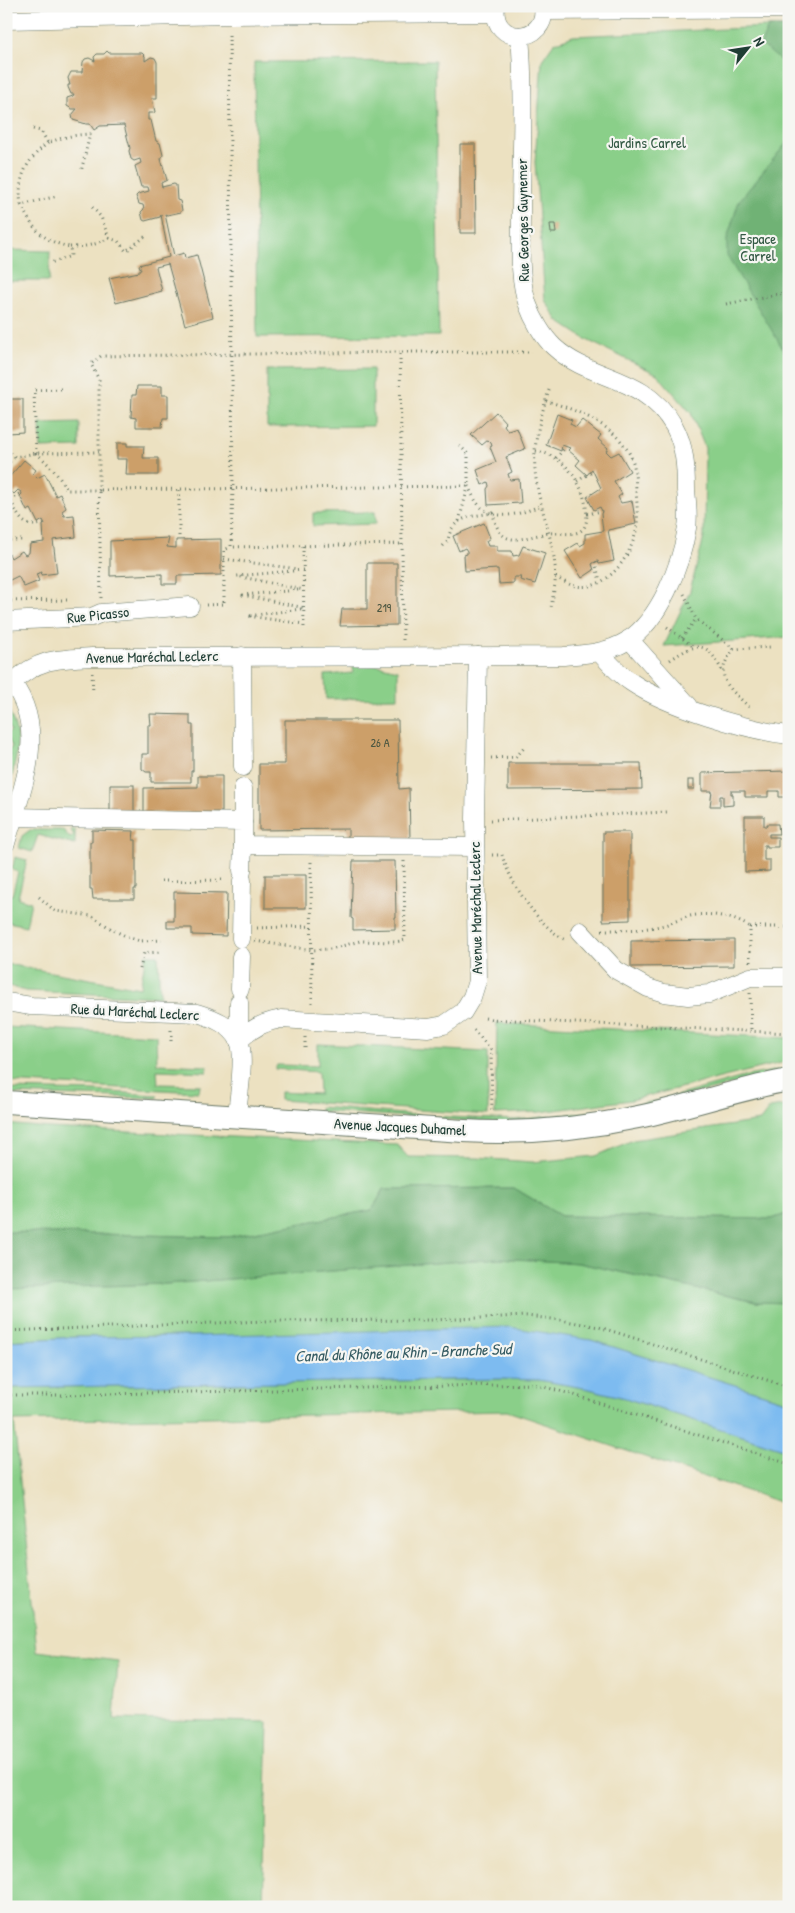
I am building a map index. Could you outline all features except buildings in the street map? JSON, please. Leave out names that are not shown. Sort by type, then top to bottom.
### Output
[{"type":"main road","name":"Avenue Jacques Duhamel","points":[[6,1102],[464,1131],[513,1132],[602,1124],[637,1118],[789,1080]]},
{"type":"street","points":[[14,15],[229,15],[495,10],[498,23],[504,31],[520,36],[528,35],[537,29],[543,19],[544,9],[789,9]]},
{"type":"street","name":"Rue Georges Guynemer","points":[[520,36],[521,241],[524,287],[528,306],[546,338],[555,348],[586,366],[628,384],[653,400],[674,427],[680,439],[686,466],[687,527],[676,570],[661,602],[651,617],[629,640]]},
{"type":"street","name":"Rue Picasso","points":[[6,621],[92,617],[101,613],[190,606]]},
{"type":"street","points":[[629,640],[692,710]]},
{"type":"street","name":"Avenue Maréchal Leclerc","points":[[9,679],[54,659],[242,656],[564,656],[600,653],[615,648],[629,640]]},
{"type":"street","points":[[600,653],[616,671],[633,684],[692,710],[714,718],[789,735]]},
{"type":"street","points":[[242,656],[243,767]]},
{"type":"street","name":"Avenue Maréchal Leclerc","points":[[239,1041],[248,1032],[262,1024],[281,1019],[428,1028],[444,1025],[458,1017],[468,1005],[477,981],[475,847],[478,656]]},
{"type":"street","points":[[6,843],[10,816],[25,780],[32,742],[27,711],[9,679]]},
{"type":"street","points":[[237,1116],[241,1065],[239,1041],[243,788]]},
{"type":"street","points":[[10,816],[243,822]]},
{"type":"street","points":[[243,844],[475,847]]},
{"type":"street","points":[[580,931],[616,970],[648,988],[664,993],[688,996],[709,994],[750,977],[789,977]]},
{"type":"street","name":"Rue du Maréchal Leclerc","points":[[6,1002],[31,1006],[197,1013],[219,1021],[239,1041]]},
{"type":"path","points":[[229,15],[231,547]]},
{"type":"path","points":[[33,128],[41,132],[48,143]]},
{"type":"path","points":[[81,172],[90,134],[61,137],[48,143],[35,153],[25,170],[21,181],[20,193],[21,205],[29,222],[40,234],[54,244],[70,247],[85,247],[109,238],[118,241],[126,250],[146,236]]},
{"type":"path","points":[[21,205],[58,196]]},
{"type":"path","points":[[91,206],[100,218],[109,238]]},
{"type":"path","points":[[50,263],[71,256],[70,247]]},
{"type":"path","points":[[726,304],[789,292]]},
{"type":"path","points":[[400,352],[403,646]]},
{"type":"path","points":[[101,613],[98,380],[91,364],[101,356],[532,352]]},
{"type":"path","points":[[60,389],[34,390],[36,453],[58,474],[67,490],[468,486]]},
{"type":"path","points":[[549,390],[539,421],[535,469],[541,505],[550,533],[556,568],[551,608]]},
{"type":"path","points":[[546,401],[572,408],[612,432],[624,444],[636,468],[637,520],[634,541],[622,565],[600,581],[584,586],[575,586],[555,577]]},
{"type":"path","points":[[443,546],[448,541],[450,533],[459,521],[468,486],[468,454],[459,445]]},
{"type":"path","points":[[556,458],[566,447]]},
{"type":"path","points":[[6,450],[15,457]]},
{"type":"path","points":[[493,513],[495,525],[499,531],[504,536],[516,540],[550,533],[578,532],[586,524],[587,514],[583,493],[577,481],[556,458],[543,452],[535,451]]},
{"type":"path","points":[[6,466],[15,457],[36,453],[99,452]]},
{"type":"path","points":[[577,481],[594,472]]},
{"type":"path","points":[[468,486],[479,505],[493,513],[506,516],[527,512],[541,505]]},
{"type":"path","points":[[179,490],[179,537]]},
{"type":"path","points":[[12,501],[21,492]]},
{"type":"path","points":[[6,499],[12,501],[20,518],[26,523],[37,526],[45,523]]},
{"type":"path","points":[[587,514],[602,511]]},
{"type":"path","points":[[459,521],[493,513]]},
{"type":"path","points":[[6,537],[11,540],[23,540]]},
{"type":"path","points":[[190,606],[224,604],[224,550],[231,547],[402,544]]},
{"type":"path","points":[[303,546],[304,629]]},
{"type":"path","points":[[224,559],[304,570]]},
{"type":"path","points":[[595,562],[600,581]]},
{"type":"path","points":[[304,570],[237,576],[304,590]]},
{"type":"path","points":[[681,587],[696,619],[734,649],[771,648]]},
{"type":"path","points":[[304,590],[243,595],[305,608]]},
{"type":"path","points":[[304,624],[248,616],[305,608]]},
{"type":"path","points":[[682,638],[696,619]]},
{"type":"path","points":[[667,627],[694,647]]},
{"type":"path","points":[[667,662],[681,652],[694,647],[705,648],[714,655],[730,689],[749,707]]},
{"type":"path","points":[[722,672],[725,661],[734,649]]},
{"type":"path","points":[[92,668],[93,694]]},
{"type":"path","points":[[476,759],[516,757],[524,748]]},
{"type":"path","points":[[490,820],[668,812]]},
{"type":"path","points":[[311,846],[312,1008]]},
{"type":"path","points":[[241,941],[312,950],[330,949],[360,940],[396,942],[405,940],[404,847]]},
{"type":"path","points":[[491,855],[502,855],[509,874],[520,894],[539,917],[565,940],[580,931],[632,930],[661,926],[690,916],[707,915],[732,918],[750,926]]},
{"type":"path","points":[[161,881],[242,875]]},
{"type":"path","points":[[39,898],[54,911],[92,916],[113,930],[130,938],[140,941],[162,940]]},
{"type":"path","points":[[241,941],[312,926]]},
{"type":"path","points":[[140,969],[144,953],[162,952]]},
{"type":"path","points":[[485,1018],[789,1033]]},
{"type":"path","points":[[171,1029],[171,1041]]},
{"type":"path","points":[[474,1030],[491,1050],[492,1118]]},
{"type":"path","points":[[305,1048],[306,1033]]},
{"type":"path","points":[[6,1331],[266,1321],[433,1320],[526,1316],[599,1327],[789,1387]]},
{"type":"path","points":[[6,1395],[533,1384],[571,1394],[789,1464]]},
{"type":"green space","points":[[768,27],[789,27],[789,68],[761,44]]},
{"type":"green space","name":"Jardins Carrel","points":[[789,27],[789,637],[664,646],[690,591],[704,537],[705,448],[691,413],[657,374],[587,340],[558,321],[545,300],[535,162],[542,60],[554,43],[573,36]]},
{"type":"green space","points":[[435,61],[439,336],[257,337],[254,62]]},
{"type":"green space","name":"Espace Carrel","points":[[789,140],[789,359],[727,256],[727,239],[739,201]]},
{"type":"green space","points":[[6,250],[50,251],[49,281],[6,281]]},
{"type":"green space","points":[[373,369],[373,426],[267,427],[267,370]]},
{"type":"green space","points":[[79,423],[79,447],[41,448],[40,424]]},
{"type":"green space","points":[[375,512],[376,524],[313,526],[313,513]]},
{"type":"green space","points":[[377,665],[398,670],[398,698],[326,699],[325,675],[353,673],[353,666]]},
{"type":"green space","points":[[6,706],[15,729],[17,750],[6,796],[6,770],[10,756],[7,751],[12,747],[6,734],[11,731],[6,721]]},
{"type":"green space","points":[[70,829],[75,829],[75,845],[38,835],[32,852],[19,848],[22,836],[30,830],[63,830],[70,838],[74,835]]},
{"type":"green space","points":[[15,857],[27,860],[18,898],[31,902],[26,926],[8,922],[6,928],[6,894],[12,895],[18,872],[12,870]]},
{"type":"green space","points":[[146,955],[158,955],[160,997],[25,991],[6,985],[6,964],[140,988]]},
{"type":"green space","points":[[497,1023],[789,1038],[789,1061],[631,1100],[540,1112],[495,1114]]},
{"type":"green space","points":[[6,1027],[156,1035],[157,1064],[207,1066],[207,1072],[157,1070],[158,1084],[200,1085],[199,1092],[6,1082]]},
{"type":"green space","points":[[318,1044],[488,1052],[488,1115],[280,1100],[280,1092],[319,1094],[318,1072],[275,1069],[277,1065],[318,1066]]},
{"type":"green space","points":[[789,1068],[789,1071],[614,1113],[499,1123],[320,1111],[320,1107],[427,1116],[515,1120],[616,1109],[665,1099],[747,1076]]},
{"type":"green space","points":[[6,1089],[95,1091],[157,1095],[157,1098],[6,1094]]},
{"type":"green space","points":[[789,1105],[789,1213],[772,1219],[561,1216],[514,1188],[384,1189],[372,1210],[228,1237],[6,1232],[6,1124],[49,1128],[397,1145],[408,1157],[477,1158],[532,1162],[596,1156],[633,1140],[760,1121],[770,1108]]},
{"type":"green space","points":[[514,1188],[561,1216],[772,1219],[789,1213],[789,1303],[756,1302],[579,1263],[499,1258],[166,1284],[6,1289],[6,1232],[228,1237],[372,1210],[384,1189]]},
{"type":"green space","points":[[499,1258],[579,1263],[755,1302],[789,1303],[789,1402],[591,1340],[202,1336],[77,1337],[6,1341],[6,1289],[166,1284]]},
{"type":"green space","points":[[499,1379],[539,1380],[589,1389],[625,1398],[789,1451],[789,1505],[507,1411],[14,1421],[37,1651],[118,1661],[114,1719],[268,1722],[263,1907],[6,1907],[6,1388]]},
{"type":"water","name":"Canal du Rhône au Rhin - Branche Sud","points":[[509,1327],[591,1340],[789,1402],[789,1451],[625,1398],[539,1380],[499,1379],[6,1388],[6,1341],[77,1337],[192,1336]]}]
